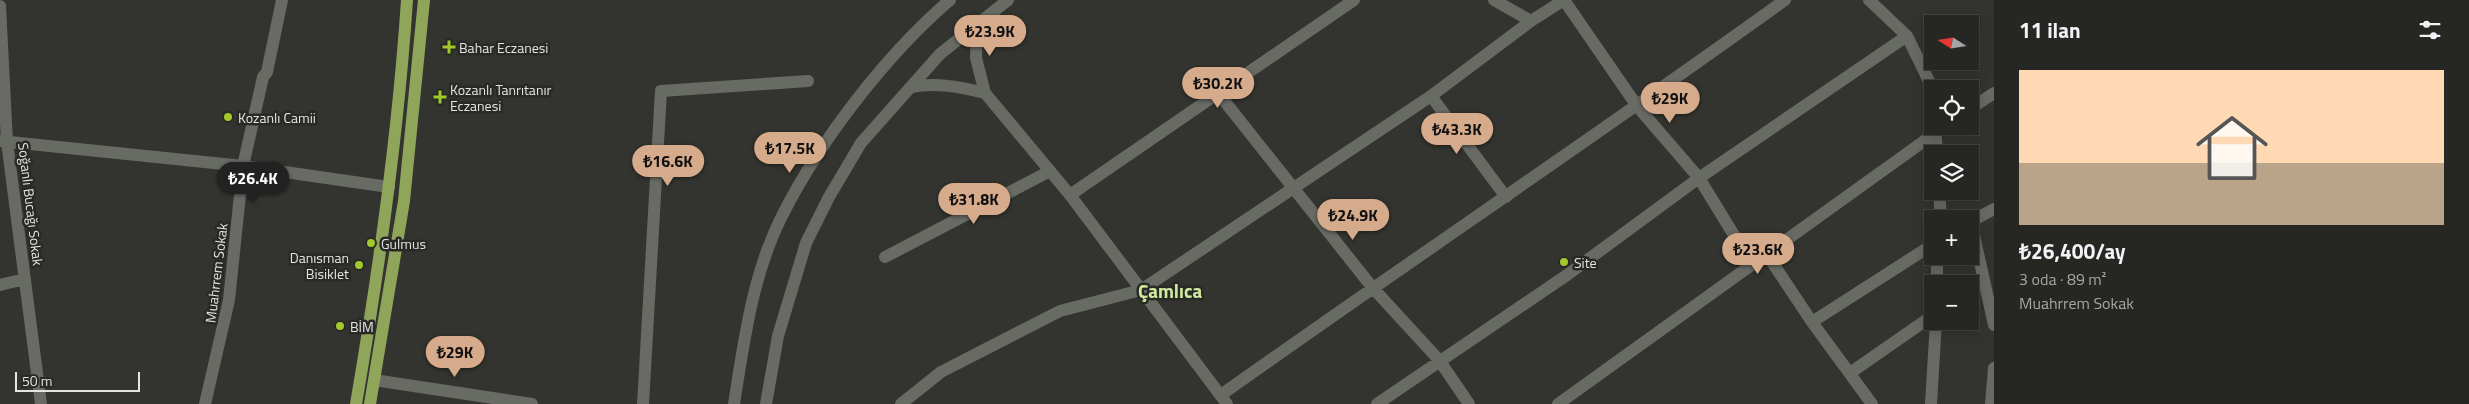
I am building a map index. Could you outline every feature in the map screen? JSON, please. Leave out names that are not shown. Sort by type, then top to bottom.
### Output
[{"type":"main road","points":[[356,404],[390,187],[406,0]]},
{"type":"main road","points":[[370,404],[404,201],[424,0]]},
{"type":"street","name":"Muahrrem Sokak","points":[[205,404],[230,300],[243,166],[282,0]]},
{"type":"street","points":[[734,404],[744,334],[763,265],[782,215],[812,164],[859,97],[915,34],[950,0]]},
{"type":"street","points":[[766,404],[778,336],[806,243],[829,197],[861,143],[940,54],[1008,0]]},
{"type":"street","points":[[1070,195],[1354,0]]},
{"type":"street","points":[[1494,0],[1531,21]]},
{"type":"street","points":[[900,404],[941,372],[1060,311],[1140,290],[1431,96],[1531,21],[1564,0],[1637,106],[1699,178],[1751,263]]},
{"type":"street","points":[[977,24],[976,58],[985,93],[1070,195],[1224,400],[1372,287],[1637,106],[1785,0]]},
{"type":"street","points":[[1869,0],[1907,36],[1929,80]]},
{"type":"street","name":"Soğanlı Bucağı Sokak","points":[[0,6],[4,142],[25,279],[41,404]]},
{"type":"street","points":[[1377,404],[1439,360],[1567,275],[1699,178],[1907,36]]},
{"type":"street","points":[[643,404],[661,91],[808,81]]},
{"type":"street","points":[[911,87],[924,84],[945,85],[985,93]]},
{"type":"street","points":[[1218,93],[1372,287],[1439,360],[1469,404]]},
{"type":"street","points":[[1979,103],[1994,93]]},
{"type":"street","points":[[1431,96],[1506,197]]},
{"type":"street","points":[[1558,404],[1929,135]]},
{"type":"street","points":[[4,142],[243,166],[390,187]]},
{"type":"street","points":[[885,257],[1050,171]]},
{"type":"street","points":[[1979,217],[1994,209]]},
{"type":"street","points":[[1812,322],[1924,250]]},
{"type":"street","points":[[1766,254],[1812,322],[1872,404]]},
{"type":"street","points":[[1979,261],[1994,325]]},
{"type":"street","points":[[0,285],[25,279]]},
{"type":"street","points":[[1850,373],[1924,322]]},
{"type":"street","points":[[1931,404],[1935,330]]},
{"type":"street","points":[[1991,404],[1994,368]]},
{"type":"street","points":[[374,380],[532,404]]},
{"type":"place","name":"Bahar Eczanesi","points":[[449,47]]},
{"type":"place","name":"Kozanlı Tanrıtanır Eczanesi","points":[[440,97]]},
{"type":"place","name":"Kozanlı Camii","points":[[228,117]]},
{"type":"place","name":"Gulmus","points":[[371,243]]},
{"type":"place","name":"Site","points":[[1564,262]]},
{"type":"place","name":"Danısman Bisiklet","points":[[359,265]]},
{"type":"place","name":"BİM","points":[[340,326]]},
{"type":"district","name":"Çamlıca","points":[[1170,290]]}]
